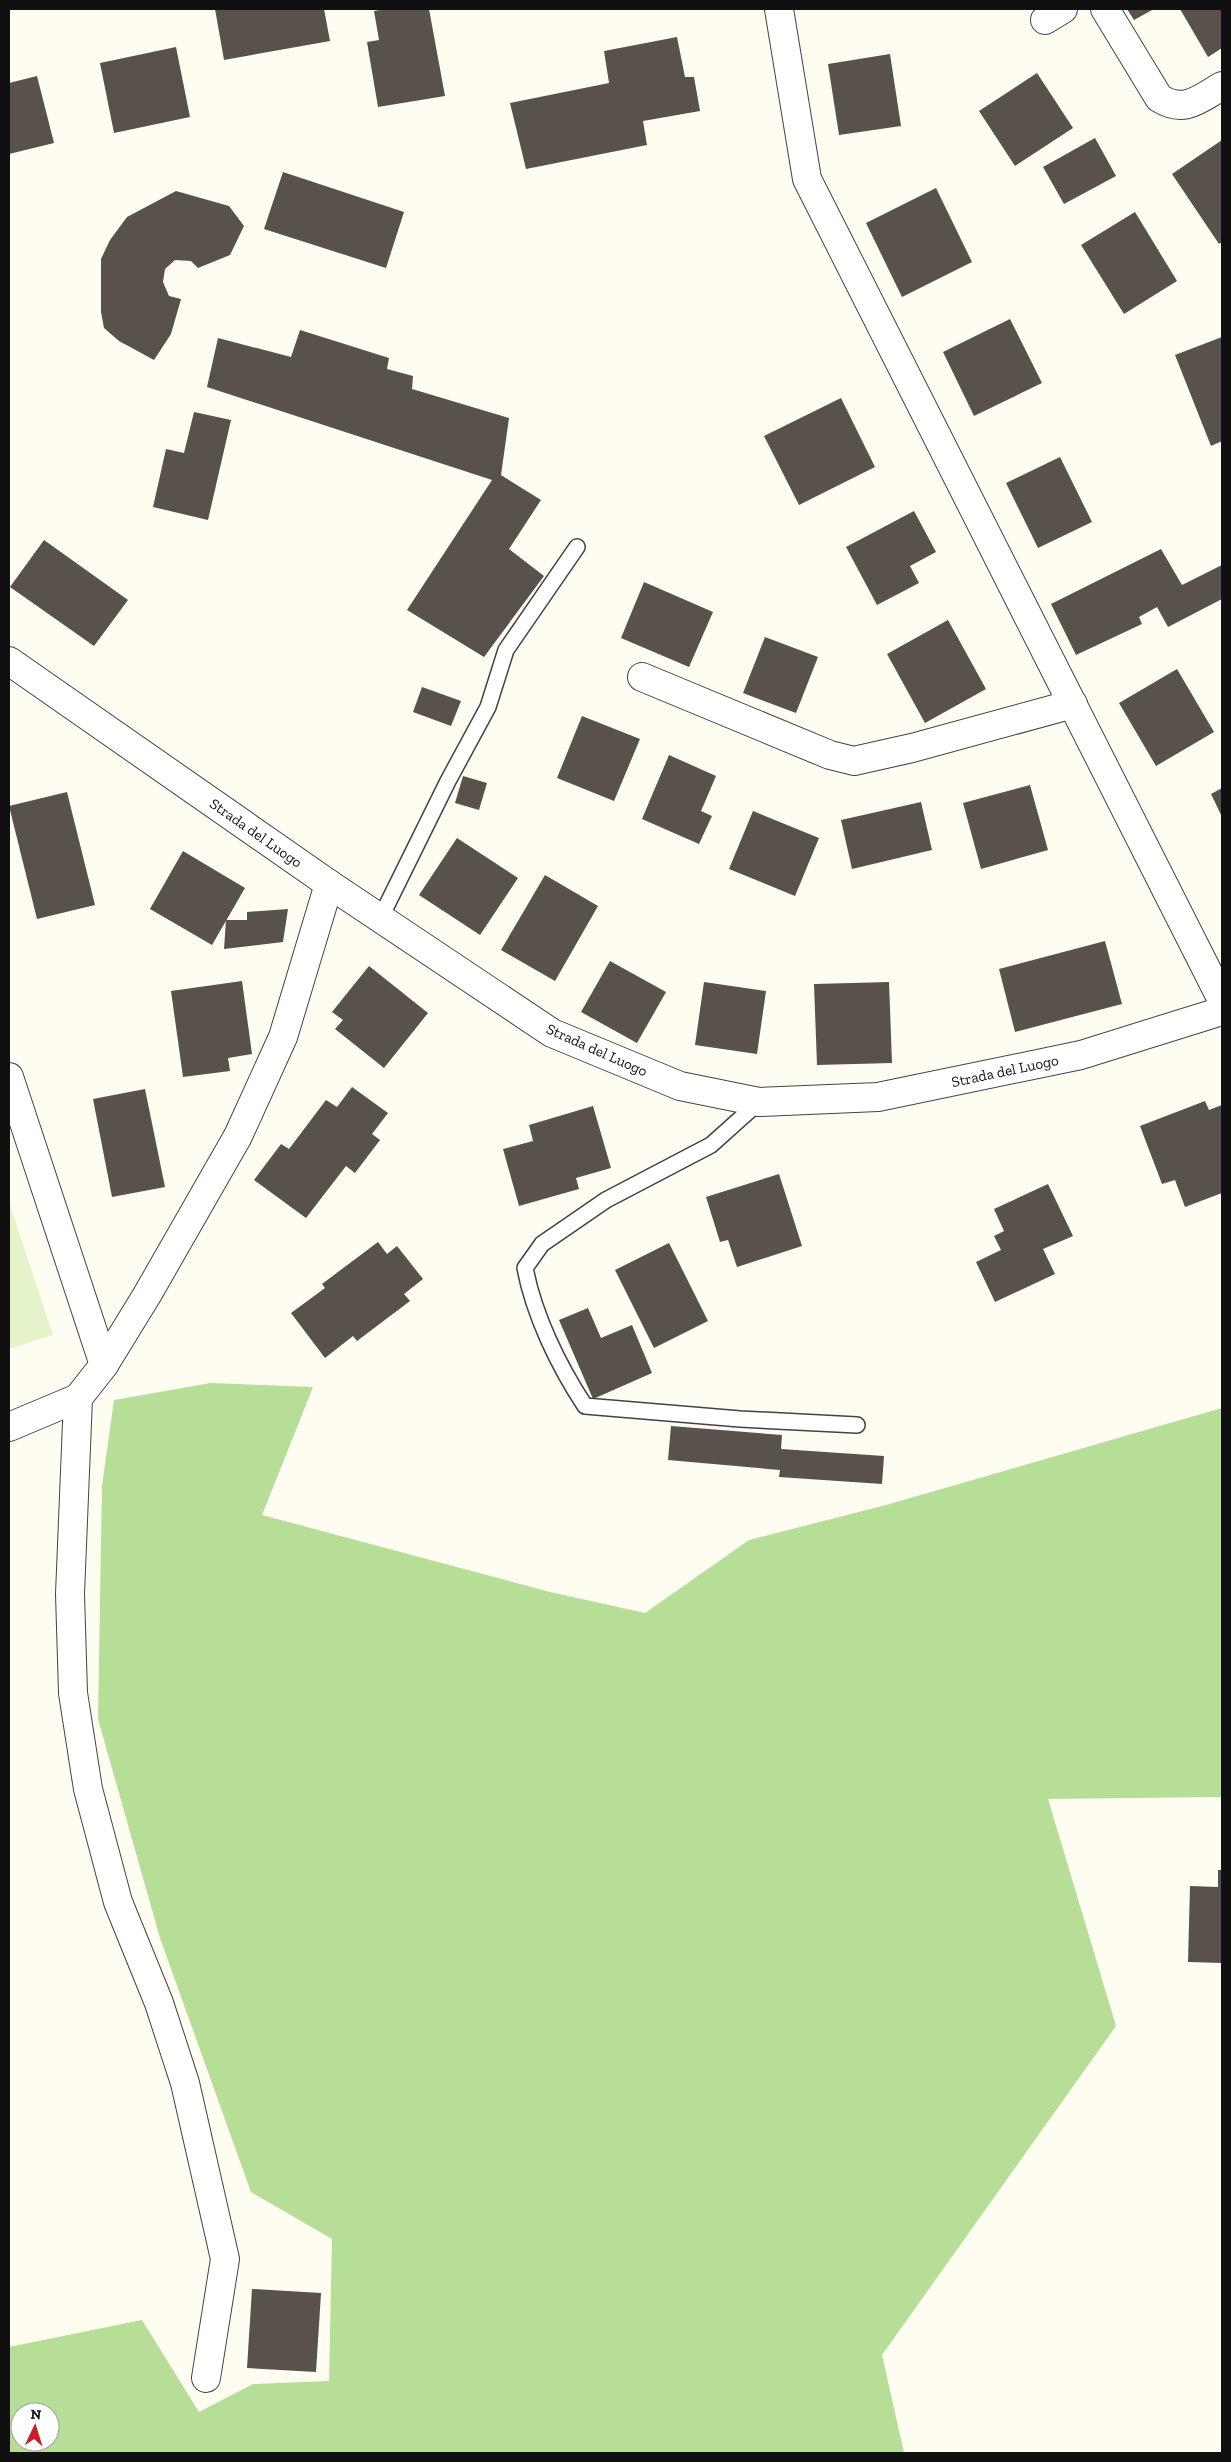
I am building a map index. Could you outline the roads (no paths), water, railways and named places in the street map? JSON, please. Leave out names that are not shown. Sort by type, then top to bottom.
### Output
[{"type":"street","points":[[778,9],[807,179],[1222,1000]]},
{"type":"street","points":[[1104,9],[1159,98],[1171,106],[1185,106],[1222,86]]},
{"type":"street","name":"Strada del Luogo","points":[[9,661],[380,919],[552,1032],[680,1086],[759,1102],[878,1097],[1082,1055],[1222,1012]]},
{"type":"street","points":[[642,677],[830,754],[854,761],[912,748],[1073,704]]},
{"type":"street","points":[[9,1427],[78,1398],[104,1365],[147,1295],[238,1136],[283,1037],[329,884]]},
{"type":"street","points":[[9,1077],[104,1365]]},
{"type":"street","points":[[78,1398],[70,1594],[73,1693],[88,1789],[118,1902],[159,2003],[185,2083],[225,2259],[206,2378]]},
{"type":"lane","points":[[380,919],[448,781],[488,707],[506,650],[577,547]]},
{"type":"lane","points":[[759,1102],[710,1145],[606,1200],[542,1244],[525,1268],[530,1296],[574,1391],[584,1406],[740,1419],[857,1425]]}]
